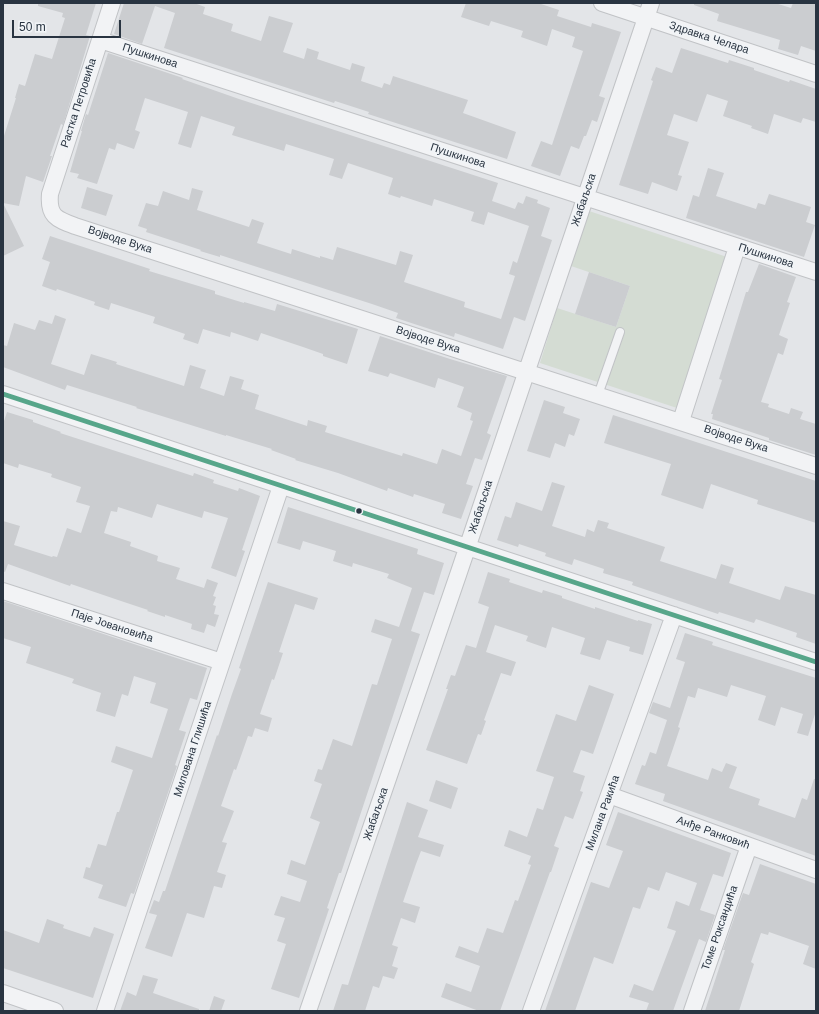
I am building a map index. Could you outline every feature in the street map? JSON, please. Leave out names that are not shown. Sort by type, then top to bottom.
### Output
[{"type":"street","name":"Растка Петровића","points":[[49,203],[50,194],[112,3]]},
{"type":"street","name":"Здравка Челара","points":[[602,3],[649,10],[816,74]]},
{"type":"street","name":"Жабаљска","points":[[308,1011],[468,548],[649,10]]},
{"type":"street","name":"Пушкинова","points":[[100,40],[816,272]]},
{"type":"street","name":"Војводе Вука","points":[[49,203],[50,210],[57,218],[75,226],[816,466]]},
{"type":"street","points":[[681,422],[737,247]]},
{"type":"street","points":[[3,394],[816,662]]},
{"type":"street","name":"Милована Глишића","points":[[105,1011],[280,486]]},
{"type":"street","name":"Паје Јовановића","points":[[3,591],[222,662]]},
{"type":"street","name":"Милана Ракића","points":[[531,1011],[674,615]]},
{"type":"street","name":"Анђе Ранковић","points":[[609,795],[816,870]]},
{"type":"street","name":"Томе Роксандића","points":[[692,1011],[749,846]]},
{"type":"street","points":[[3,994],[55,1011]]},
{"type":"lane","points":[[598,395],[620,332]]},
{"type":"shaded area","points":[[589,211],[727,257],[677,408],[540,363],[557,308],[616,327],[630,286],[571,266]]},
{"type":"building","points":[[38,3],[96,3],[86,35],[90,36],[63,125],[61,124],[43,182],[26,176],[19,206],[3,203],[3,139],[19,84],[25,86],[35,54],[52,59],[65,18],[62,17],[63,13],[38,6]]},
{"type":"building","points":[[124,3],[194,3],[205,7],[203,14],[233,24],[231,31],[261,41],[269,16],[293,23],[283,52],[304,59],[307,48],[319,52],[317,59],[350,70],[352,63],[365,67],[361,81],[382,88],[384,83],[390,85],[393,76],[468,100],[463,113],[516,132],[507,159],[368,114],[369,112],[335,101],[334,103],[164,48],[175,13],[155,6],[142,44],[114,34]]},
{"type":"building","points":[[466,3],[538,3],[559,10],[557,16],[591,27],[592,23],[621,32],[599,96],[605,98],[597,122],[592,120],[579,149],[571,146],[560,176],[531,166],[541,141],[552,145],[583,51],[572,47],[575,37],[552,29],[547,46],[521,37],[523,31],[491,21],[489,26],[461,17]]},
{"type":"building","points":[[694,3],[775,3],[791,8],[793,3],[816,3],[816,51],[801,46],[798,55],[778,49],[780,40],[717,21],[719,14],[694,5]]},
{"type":"building","points":[[681,48],[728,63],[729,60],[789,82],[790,80],[816,89],[816,122],[803,118],[801,123],[774,114],[768,134],[751,128],[752,126],[723,116],[728,101],[707,94],[697,122],[674,114],[667,135],[689,142],[678,175],[682,176],[677,191],[652,182],[648,194],[619,185],[653,81],[651,80],[656,67],[672,73]]},
{"type":"building","points":[[108,53],[183,78],[182,79],[239,99],[498,183],[492,201],[515,209],[518,202],[523,204],[526,196],[538,200],[537,203],[550,208],[541,236],[552,240],[525,321],[514,317],[503,349],[455,333],[454,337],[396,318],[398,313],[372,304],[220,255],[220,257],[200,251],[201,250],[146,232],[147,229],[138,226],[146,203],[158,206],[163,191],[189,200],[192,188],[203,191],[197,210],[249,227],[252,219],[264,223],[257,243],[291,254],[292,249],[320,258],[320,256],[333,260],[337,247],[396,265],[400,251],[413,255],[404,282],[465,302],[464,307],[501,319],[515,276],[509,274],[513,261],[517,263],[529,226],[488,212],[484,225],[471,221],[474,212],[434,199],[432,206],[401,196],[400,198],[388,194],[393,178],[348,163],[342,179],[329,175],[334,159],[286,144],[284,151],[232,135],[235,127],[201,116],[191,148],[178,144],[188,112],[145,98],[135,130],[140,132],[134,149],[117,143],[115,150],[109,148],[97,184],[77,178],[79,174],[70,172],[86,114],[88,115]]},
{"type":"building","points":[[708,168],[724,173],[716,196],[756,209],[758,203],[765,205],[769,194],[811,207],[806,222],[815,225],[804,257],[686,218],[693,195],[699,197]]},
{"type":"building","points":[[87,187],[113,195],[106,216],[81,208]]},
{"type":"building","points":[[3,203],[24,246],[3,256]]},
{"type":"building","points":[[50,236],[150,269],[149,271],[215,291],[215,294],[244,303],[275,311],[277,304],[358,329],[347,364],[323,356],[323,354],[261,333],[258,341],[231,332],[230,337],[203,329],[198,344],[183,339],[185,334],[153,323],[155,317],[111,303],[109,310],[94,305],[95,302],[57,289],[56,291],[42,286],[50,262],[42,259]]},
{"type":"building","points":[[759,264],[796,277],[787,302],[790,303],[779,335],[788,339],[783,355],[778,353],[761,402],[769,404],[768,407],[789,414],[791,408],[803,412],[800,419],[816,424],[816,455],[712,419],[713,414],[711,414],[722,380],[719,379],[746,292],[748,292]]},
{"type":"building","points":[[589,272],[630,286],[616,327],[575,314]]},
{"type":"building","points":[[55,315],[66,319],[51,364],[84,375],[91,354],[117,362],[116,364],[184,386],[190,365],[206,370],[200,388],[224,396],[230,376],[244,380],[241,389],[259,395],[255,409],[307,426],[308,420],[327,426],[325,432],[402,456],[403,453],[437,464],[442,449],[461,456],[473,421],[470,420],[472,413],[457,407],[464,387],[438,378],[435,388],[390,373],[388,377],[368,371],[380,336],[507,376],[487,433],[491,435],[482,460],[475,458],[466,484],[473,486],[461,519],[442,513],[445,504],[414,494],[413,497],[388,488],[387,491],[338,473],[295,460],[296,459],[271,450],[272,449],[136,408],[137,407],[67,385],[65,390],[3,367],[3,345],[7,346],[14,323],[35,330],[39,320],[52,324]]},
{"type":"building","points":[[544,400],[565,407],[563,413],[580,419],[574,436],[569,434],[565,447],[555,443],[550,458],[527,451]]},
{"type":"building","points":[[7,412],[33,420],[33,422],[61,432],[60,433],[193,476],[194,473],[214,480],[213,483],[238,491],[239,488],[260,496],[242,550],[245,551],[236,577],[211,568],[228,518],[204,511],[202,518],[157,504],[152,518],[118,507],[117,512],[111,511],[104,533],[131,542],[130,546],[158,556],[157,561],[180,568],[176,579],[204,588],[207,579],[218,583],[213,596],[216,597],[213,605],[216,606],[214,614],[219,615],[215,627],[207,624],[204,633],[191,629],[192,624],[165,615],[165,617],[71,584],[70,586],[8,564],[5,572],[3,571],[3,521],[20,526],[14,545],[52,557],[57,557],[67,528],[81,533],[90,506],[76,502],[81,487],[51,477],[52,474],[19,464],[18,468],[3,463],[3,424]]},
{"type":"building","points":[[613,415],[816,481],[816,523],[757,504],[758,500],[711,484],[703,509],[661,495],[671,464],[604,443]]},
{"type":"building","points":[[552,482],[565,486],[552,526],[585,537],[587,529],[594,532],[598,520],[609,523],[607,528],[665,547],[660,561],[716,579],[721,564],[734,568],[729,583],[780,600],[785,586],[816,595],[816,644],[796,637],[797,633],[756,619],[754,623],[719,612],[718,614],[632,585],[633,582],[603,573],[604,569],[574,559],[572,565],[545,556],[546,553],[519,544],[518,547],[497,540],[505,516],[511,518],[516,502],[542,511]]},
{"type":"building","points":[[288,507],[418,549],[417,554],[444,563],[434,595],[424,592],[411,631],[420,634],[341,873],[339,873],[327,908],[329,909],[299,998],[271,989],[286,944],[277,941],[285,918],[274,915],[281,896],[300,902],[307,881],[287,874],[291,860],[305,865],[320,822],[310,818],[322,784],[314,781],[318,769],[322,770],[333,739],[352,746],[372,684],[377,685],[392,639],[371,632],[375,619],[399,627],[412,588],[387,578],[389,574],[353,563],[352,567],[333,561],[336,551],[303,541],[300,550],[277,543]]},
{"type":"building","points":[[488,572],[510,579],[509,582],[542,593],[543,590],[595,609],[595,607],[652,624],[643,655],[629,651],[630,647],[607,640],[600,660],[580,654],[585,638],[552,627],[546,648],[526,641],[528,636],[495,625],[486,652],[516,662],[511,676],[501,673],[484,720],[486,721],[481,735],[478,734],[467,764],[426,750],[448,689],[446,689],[451,675],[455,676],[466,645],[476,648],[489,607],[478,603]]},
{"type":"building","points":[[268,582],[318,598],[314,610],[295,604],[279,652],[283,653],[260,714],[272,718],[268,732],[255,728],[252,737],[248,736],[221,806],[234,811],[222,842],[227,843],[217,872],[226,875],[222,888],[214,886],[204,918],[187,913],[172,957],[145,948],[157,915],[149,913],[154,900],[159,902],[163,891],[165,891],[217,735],[218,736],[241,669],[239,668]]},
{"type":"building","points":[[3,601],[207,668],[197,700],[190,698],[179,730],[186,732],[175,765],[177,766],[134,894],[131,893],[126,907],[98,898],[103,885],[83,878],[86,867],[90,868],[98,844],[106,846],[133,770],[111,762],[116,746],[152,758],[168,709],[150,703],[156,683],[134,676],[128,696],[122,694],[115,717],[96,711],[101,693],[72,683],[74,679],[26,663],[31,647],[3,638]]},
{"type":"building","points":[[685,633],[713,642],[712,645],[816,678],[816,711],[808,736],[797,733],[803,714],[781,707],[775,726],[758,720],[766,696],[731,685],[727,697],[698,688],[695,698],[688,696],[678,727],[680,728],[667,766],[708,780],[712,768],[722,772],[726,763],[737,767],[729,788],[760,799],[758,805],[795,818],[802,798],[807,800],[814,779],[816,779],[816,856],[663,801],[665,794],[635,784],[642,765],[645,766],[650,752],[656,754],[667,720],[649,713],[653,702],[670,708],[685,662],[676,659]]},
{"type":"building","points":[[589,685],[614,694],[593,754],[581,750],[573,772],[585,776],[580,791],[583,792],[573,819],[565,816],[554,846],[559,848],[551,872],[500,1011],[479,1011],[441,997],[446,983],[471,992],[480,966],[455,957],[459,946],[478,953],[487,928],[503,933],[515,900],[518,901],[531,865],[528,864],[531,856],[504,846],[509,830],[527,837],[537,808],[543,810],[554,777],[536,771],[556,714],[576,721]]},
{"type":"building","points":[[436,780],[458,788],[451,809],[429,801]]},
{"type":"building","points":[[407,802],[428,810],[418,837],[444,845],[440,857],[421,851],[416,864],[403,902],[420,907],[415,923],[401,918],[392,945],[398,947],[392,966],[398,968],[394,979],[383,976],[379,988],[373,986],[365,1011],[333,1011],[342,984],[348,985]]},
{"type":"building","points":[[618,812],[731,853],[723,877],[713,874],[700,910],[715,915],[706,942],[699,939],[673,1011],[646,1011],[649,1003],[629,997],[634,984],[653,991],[676,931],[667,928],[676,901],[689,906],[697,883],[666,872],[659,891],[648,887],[640,909],[633,907],[613,964],[594,957],[575,1011],[545,1011],[591,882],[609,888],[623,851],[606,845]]},
{"type":"building","points":[[760,864],[816,884],[816,969],[803,964],[809,946],[769,932],[768,935],[761,933],[751,962],[754,964],[739,1011],[705,1011],[725,950],[723,950],[743,893],[749,895]]},
{"type":"building","points":[[47,919],[64,925],[63,928],[90,937],[94,927],[114,934],[93,998],[3,968],[3,930],[39,943]]},
{"type":"building","points":[[143,975],[158,979],[153,993],[199,1009],[199,1011],[120,1011],[127,992],[136,996]]},
{"type":"building","points":[[214,996],[225,1000],[221,1011],[209,1011]]},
{"type":"transit line","points":[[3,394],[816,662]]}]
